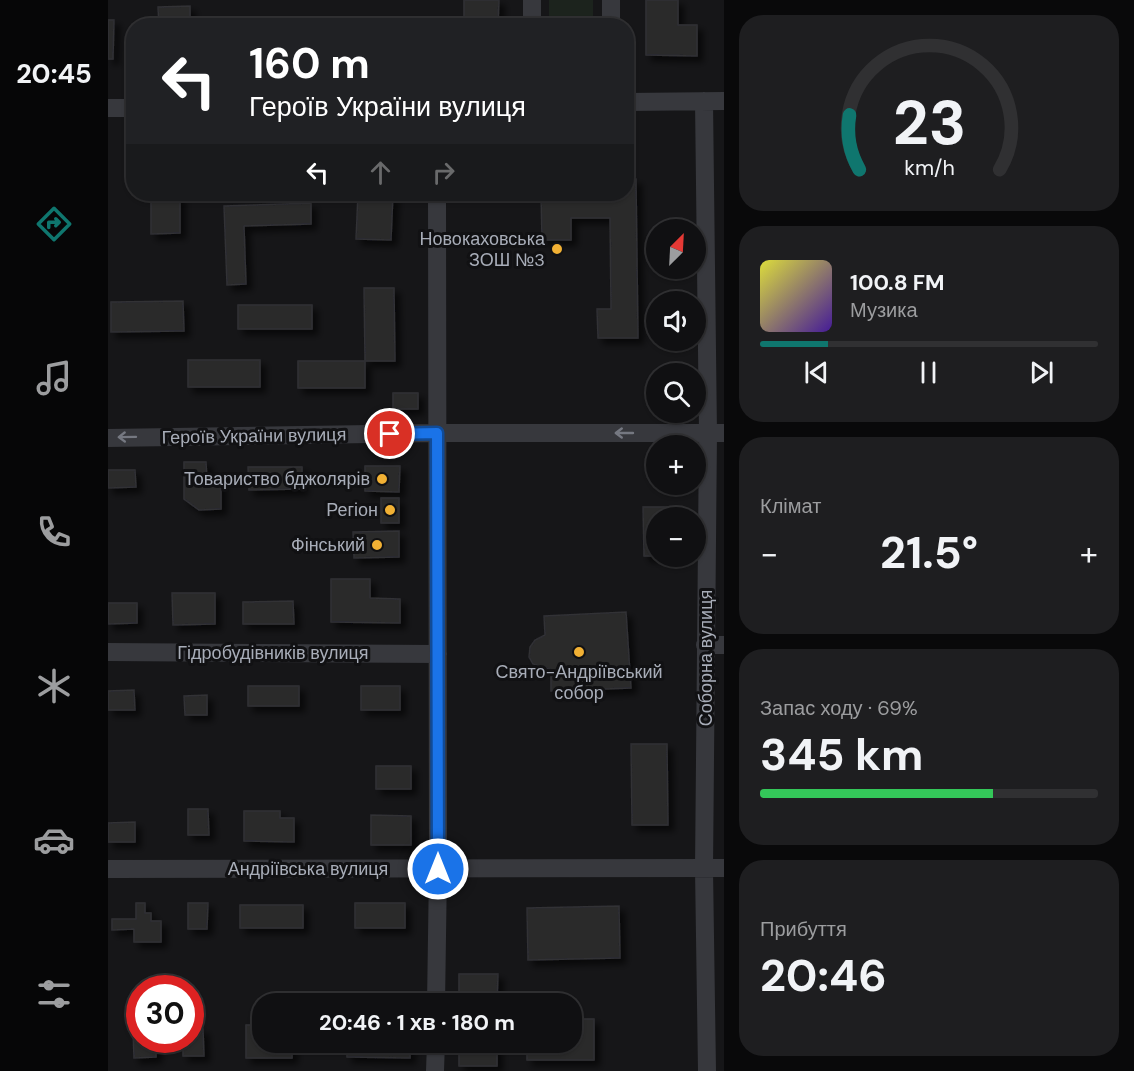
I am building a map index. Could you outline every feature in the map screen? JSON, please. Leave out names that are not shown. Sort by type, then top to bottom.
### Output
[{"type":"street","points":[[532,0],[532,18]]},
{"type":"street","points":[[611,0],[611,18]]},
{"type":"street","name":"Соборна вулиця","points":[[704,101],[716,433],[705,645],[704,869],[707,1071]]},
{"type":"street","points":[[634,102],[724,101]]},
{"type":"street","points":[[108,108],[126,108]]},
{"type":"street","points":[[436,993],[438,201]]},
{"type":"street","name":"Героїв України вулиця","points":[[108,438],[437,433],[716,433]]},
{"type":"street","points":[[705,645],[724,645]]},
{"type":"street","name":"Гідробудівників вулиця","points":[[108,652],[438,654]]},
{"type":"street","name":"Андріївська вулиця","points":[[108,869],[724,868]]},
{"type":"street","points":[[435,1071],[436,1053]]},
{"type":"shaded area","points":[[549,0],[593,0],[593,18],[549,18]]},
{"type":"building","points":[[464,0],[499,0],[498,18],[464,18]]},
{"type":"building","points":[[646,0],[678,0],[678,25],[697,25],[697,56],[646,55]]},
{"type":"building","points":[[190,6],[190,18],[159,18],[158,7]]},
{"type":"building","points":[[108,20],[114,20],[113,59],[108,59]]},
{"type":"building","points":[[634,179],[636,179],[638,338],[598,338],[597,309],[611,309],[610,218],[571,218],[571,240],[542,240],[541,201],[634,201]]},
{"type":"building","points":[[151,201],[180,201],[180,233],[151,234]]},
{"type":"building","points":[[358,201],[393,201],[391,240],[356,239]]},
{"type":"building","points":[[311,203],[311,224],[244,226],[246,284],[227,285],[224,206]]},
{"type":"building","points":[[364,288],[394,288],[395,361],[365,361]]},
{"type":"building","points":[[183,301],[184,331],[111,332],[111,302]]},
{"type":"building","points":[[238,305],[312,305],[312,329],[238,329]]},
{"type":"building","points":[[188,360],[260,360],[260,387],[188,387]]},
{"type":"building","points":[[298,361],[365,361],[365,388],[298,388]]},
{"type":"building","points":[[393,393],[418,393],[418,409],[393,409]]},
{"type":"building","points":[[184,462],[206,462],[207,479],[221,479],[221,509],[199,510],[184,499]]},
{"type":"building","name":"Товариство бджолярів","points":[[365,466],[400,466],[399,492],[365,491]]},
{"type":"building","points":[[248,467],[302,467],[302,489],[249,490]]},
{"type":"building","points":[[108,470],[135,470],[136,487],[108,488]]},
{"type":"building","points":[[381,498],[399,498],[399,523],[381,523]]},
{"type":"building","points":[[643,507],[646,507],[646,556],[644,556]]},
{"type":"building","points":[[399,531],[399,557],[354,558],[353,532]]},
{"type":"building","points":[[331,579],[370,579],[370,598],[400,599],[400,623],[331,622]]},
{"type":"building","points":[[172,593],[215,593],[215,624],[173,625]]},
{"type":"building","points":[[293,601],[294,624],[243,624],[243,602]]},
{"type":"building","points":[[108,603],[137,603],[137,623],[108,624]]},
{"type":"building","name":"Свято-Андріївський собор","points":[[626,612],[631,688],[551,691],[551,670],[533,664],[529,657],[530,647],[535,640],[545,635],[544,616]]},
{"type":"building","points":[[248,686],[299,686],[299,706],[248,706]]},
{"type":"building","points":[[361,686],[400,686],[400,710],[361,710]]},
{"type":"building","points":[[134,690],[135,710],[108,710],[108,691]]},
{"type":"building","points":[[207,695],[207,715],[185,715],[184,696]]},
{"type":"building","points":[[631,744],[667,744],[668,825],[632,825]]},
{"type":"building","points":[[376,766],[411,766],[411,789],[376,789]]},
{"type":"building","points":[[188,809],[208,809],[209,835],[188,835]]},
{"type":"building","points":[[244,811],[280,811],[280,818],[294,818],[294,842],[244,841]]},
{"type":"building","points":[[371,815],[411,816],[411,845],[371,845]]},
{"type":"building","points":[[135,822],[135,842],[108,842],[108,823]]},
{"type":"building","points":[[136,903],[145,903],[145,913],[151,913],[151,921],[161,921],[161,942],[134,942],[134,929],[112,930],[112,919],[136,919]]},
{"type":"building","points":[[188,903],[208,903],[207,929],[188,929]]},
{"type":"building","points":[[355,903],[405,903],[405,928],[355,928]]},
{"type":"building","points":[[240,905],[303,905],[303,928],[240,928]]},
{"type":"building","points":[[619,906],[620,958],[528,960],[527,908]]},
{"type":"building","points":[[459,974],[498,974],[497,993],[459,993]]},
{"type":"building","points":[[582,1019],[594,1019],[594,1060],[527,1060],[527,1053],[582,1053]]},
{"type":"building","points":[[246,1025],[252,1025],[252,1053],[292,1053],[292,1058],[246,1058]]},
{"type":"building","points":[[134,1053],[156,1053],[156,1057],[134,1058]]},
{"type":"building","points":[[183,1053],[204,1053],[204,1056],[183,1056]]},
{"type":"building","points":[[347,1053],[410,1053],[410,1058],[347,1057]]},
{"type":"building","points":[[459,1053],[497,1053],[497,1066],[459,1066]]},
{"type":"place","name":"Новокаховська ЗОШ №3","points":[[557,249]]},
{"type":"place","name":"Товариство бджолярів","points":[[382,479]]},
{"type":"place","name":"Регіон","points":[[390,510]]},
{"type":"place","name":"Фінський","points":[[377,545]]},
{"type":"place","name":"Свято-Андріївський собор","points":[[579,652]]},
{"type":"route","points":[[390,434],[437,433],[438,869]]}]
